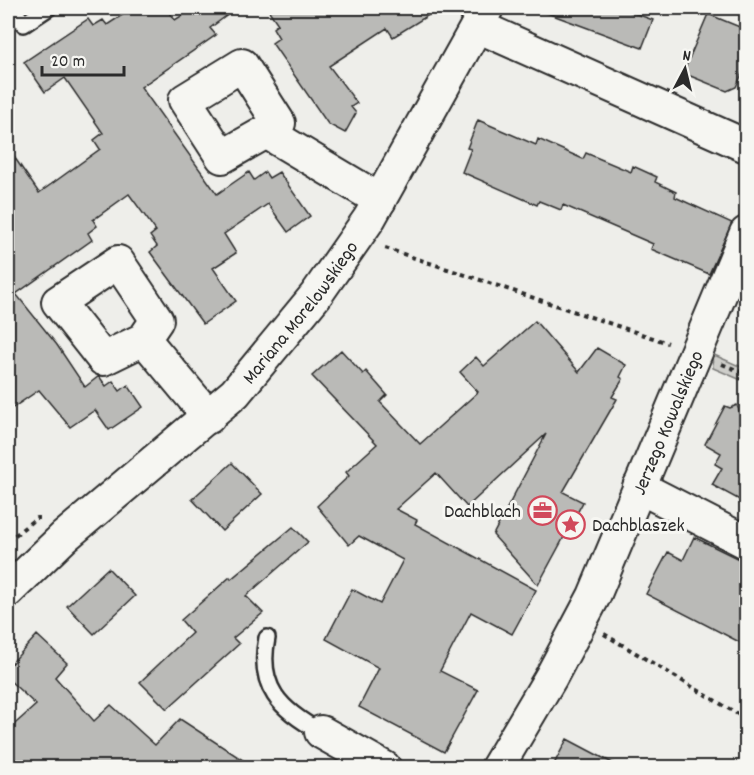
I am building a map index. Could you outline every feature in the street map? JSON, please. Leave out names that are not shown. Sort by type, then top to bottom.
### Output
[{"type":"street","points":[[482,17],[747,146]]},
{"type":"street","name":"Mariana Morelowskiego","points":[[8,591],[64,537],[235,393],[316,295],[380,200],[482,17]]},
{"type":"street","points":[[266,132],[380,200]]},
{"type":"street","name":"Jerzego Kowalskiego","points":[[497,768],[594,596],[747,233]]},
{"type":"street","points":[[144,339],[209,417]]},
{"type":"street","points":[[639,487],[747,542]]},
{"type":"street","points":[[321,732],[385,768]]},
{"type":"lane","points":[[12,8],[24,24],[48,8]]},
{"type":"lane","points":[[267,638],[263,660],[275,696],[285,709],[321,732]]},
{"type":"path","points":[[375,245],[643,332],[695,354]]},
{"type":"path","points":[[8,541],[36,518],[44,519]]},
{"type":"path","points":[[578,625],[600,632],[747,719]]},
{"type":"shaded area","points":[[712,354],[746,369],[746,382],[713,368]]},
{"type":"building","points":[[133,8],[166,8],[175,20],[194,8],[237,8],[210,28],[216,35],[141,87],[217,194],[249,172],[254,180],[265,172],[269,178],[279,172],[310,216],[288,232],[268,204],[224,234],[236,253],[213,268],[236,301],[203,324],[150,252],[157,246],[150,236],[156,231],[129,194],[93,220],[97,226],[88,233],[92,240],[16,294],[57,345],[85,387],[99,376],[106,386],[113,381],[120,391],[128,385],[143,407],[109,430],[95,410],[70,427],[39,390],[8,411],[8,148],[39,193],[100,149],[94,140],[103,133],[65,78],[45,92],[24,62],[88,19],[93,26],[103,20],[107,25]]},
{"type":"building","points":[[267,8],[440,8],[393,37],[387,28],[329,66],[357,103],[351,107],[356,113],[345,133],[328,124],[272,43],[279,38],[273,28],[278,24]]},
{"type":"building","points":[[540,8],[620,8],[653,20],[642,48],[539,10]]},
{"type":"building","points":[[708,14],[747,30],[747,63],[736,87],[727,91],[683,73]]},
{"type":"building","points":[[478,120],[536,145],[538,139],[583,159],[586,153],[631,172],[633,166],[657,177],[655,182],[676,192],[675,197],[732,223],[709,274],[651,249],[653,244],[563,205],[561,210],[539,201],[537,205],[462,172],[471,149],[467,148]]},
{"type":"building","points":[[535,321],[579,372],[597,348],[626,365],[620,377],[623,379],[612,397],[617,399],[563,492],[583,502],[538,585],[493,535],[546,434],[467,507],[436,473],[396,509],[417,520],[415,524],[536,590],[512,634],[471,612],[440,671],[478,690],[444,752],[359,707],[379,668],[326,639],[352,589],[380,604],[403,560],[359,536],[349,545],[317,506],[349,476],[346,472],[377,444],[312,376],[341,350],[363,374],[366,371],[387,395],[380,402],[420,444],[478,392],[460,372],[476,357],[484,366]]},
{"type":"building","points":[[737,405],[747,432],[747,504],[712,485],[722,468],[715,464],[721,453],[705,444],[725,406],[730,408]]},
{"type":"building","points":[[232,463],[262,494],[222,531],[192,499]]},
{"type":"building","points":[[293,527],[308,542],[246,596],[263,613],[233,638],[239,644],[167,709],[140,682],[192,633],[181,620]]},
{"type":"building","points":[[694,537],[747,563],[747,646],[646,594],[668,552],[683,560]]},
{"type":"building","points":[[108,568],[135,596],[94,634],[67,606]]},
{"type":"building","points":[[37,635],[67,663],[55,677],[94,721],[111,705],[155,745],[180,719],[255,768],[16,768],[8,762],[8,730],[36,705],[8,679],[8,667]]},
{"type":"building","points":[[567,739],[622,768],[552,768]]},
{"type":"place","name":"Dachblach","points":[[542,510]]},
{"type":"place","name":"Dachblaszek","points":[[571,524]]}]
